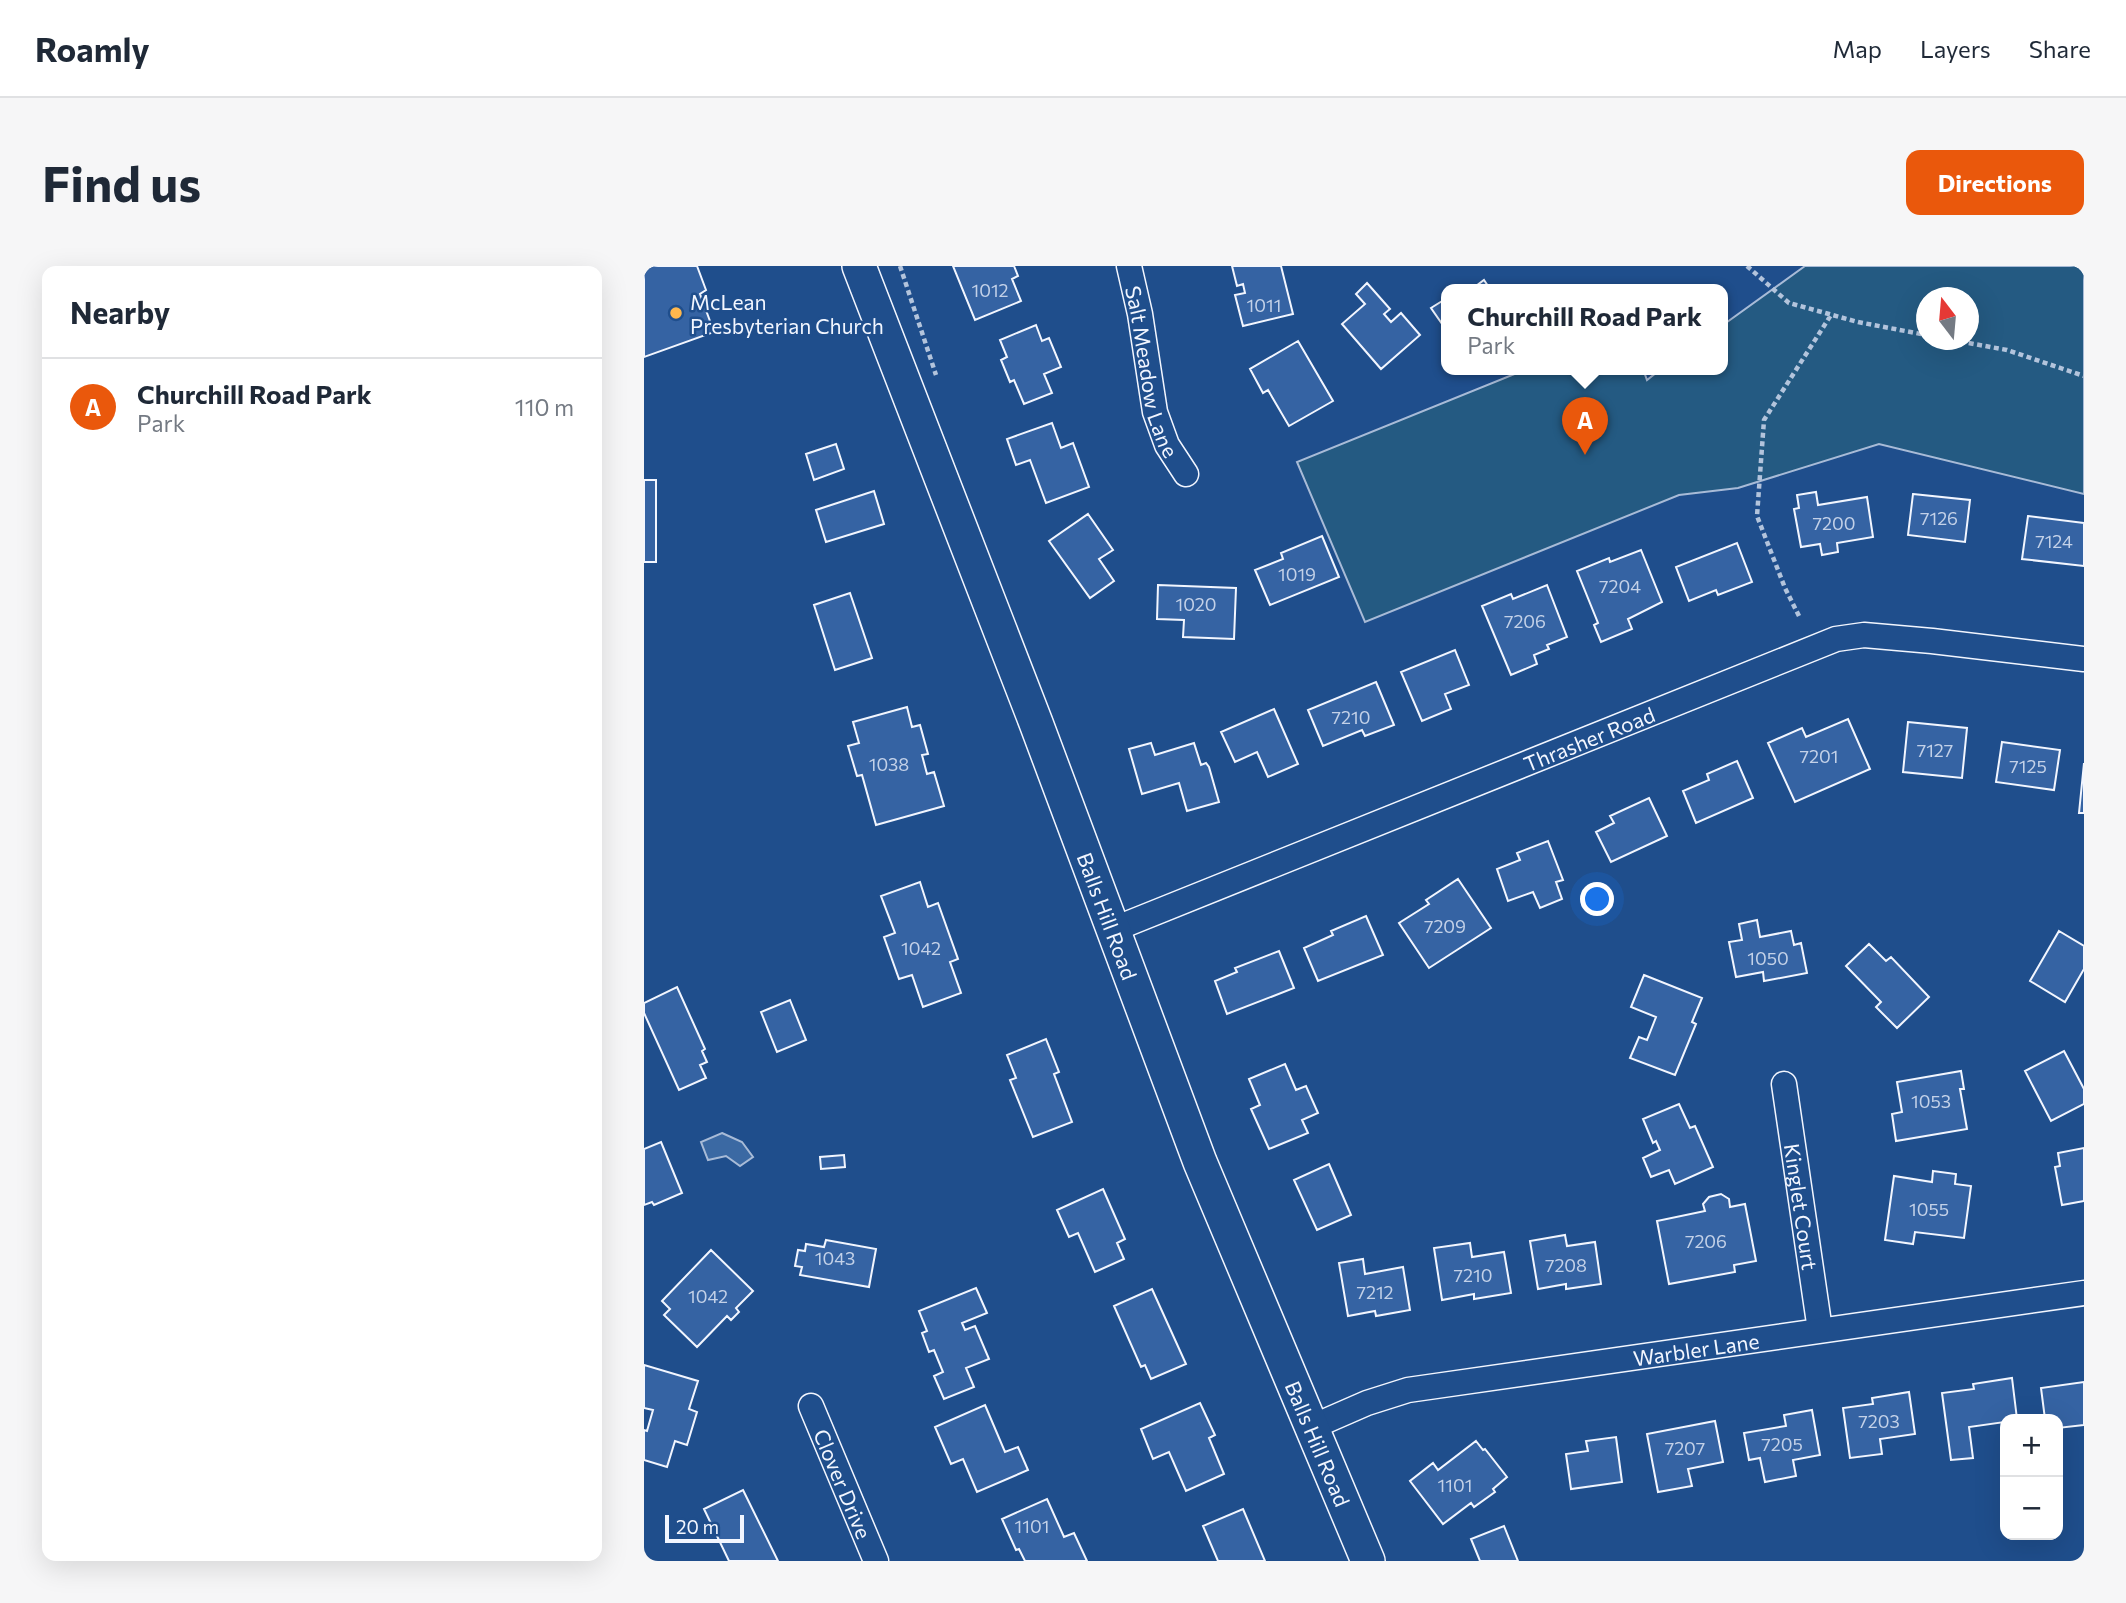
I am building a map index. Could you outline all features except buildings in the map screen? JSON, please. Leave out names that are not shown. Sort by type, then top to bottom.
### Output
[{"type":"street","name":"Balls Hill Road","points":[[859,266],[1036,723],[1200,1162],[1368,1561]]},
{"type":"street","name":"Salt Meadow Lane","points":[[1129,266],[1140,313],[1154,412],[1167,444],[1186,474]]},
{"type":"street","name":"Thrasher Road","points":[[1112,930],[1836,639],[1864,635],[2084,659]]},
{"type":"street","name":"Kinglet Court","points":[[1784,1084],[1820,1330]]},
{"type":"street","name":"Warbler Lane","points":[[1312,1427],[1367,1403],[1408,1390],[2084,1293]]},
{"type":"street","name":"Clover Drive","points":[[811,1406],[876,1561]]},
{"type":"path","points":[[1747,266],[1789,303],[1831,315],[1916,333]]},
{"type":"path","points":[[1799,616],[1757,516],[1764,420],[1831,315]]},
{"type":"path","points":[[1979,345],[2007,350],[2084,376]]},
{"type":"shaded area","points":[[1805,266],[2084,266],[2084,494],[1879,444],[1738,488],[1679,495],[1365,622],[1297,462],[1512,375],[1645,375],[1647,380],[1653,375],[1728,375],[1728,321]]},
{"type":"shaded area","points":[[722,1133],[742,1142],[753,1157],[740,1166],[726,1156],[708,1160],[701,1142]]},
{"type":"place","name":"McLean Presbyterian Church","points":[[676,313]]},
{"type":"place","name":"Churchill Road Park","points":[[1585,455]]}]
